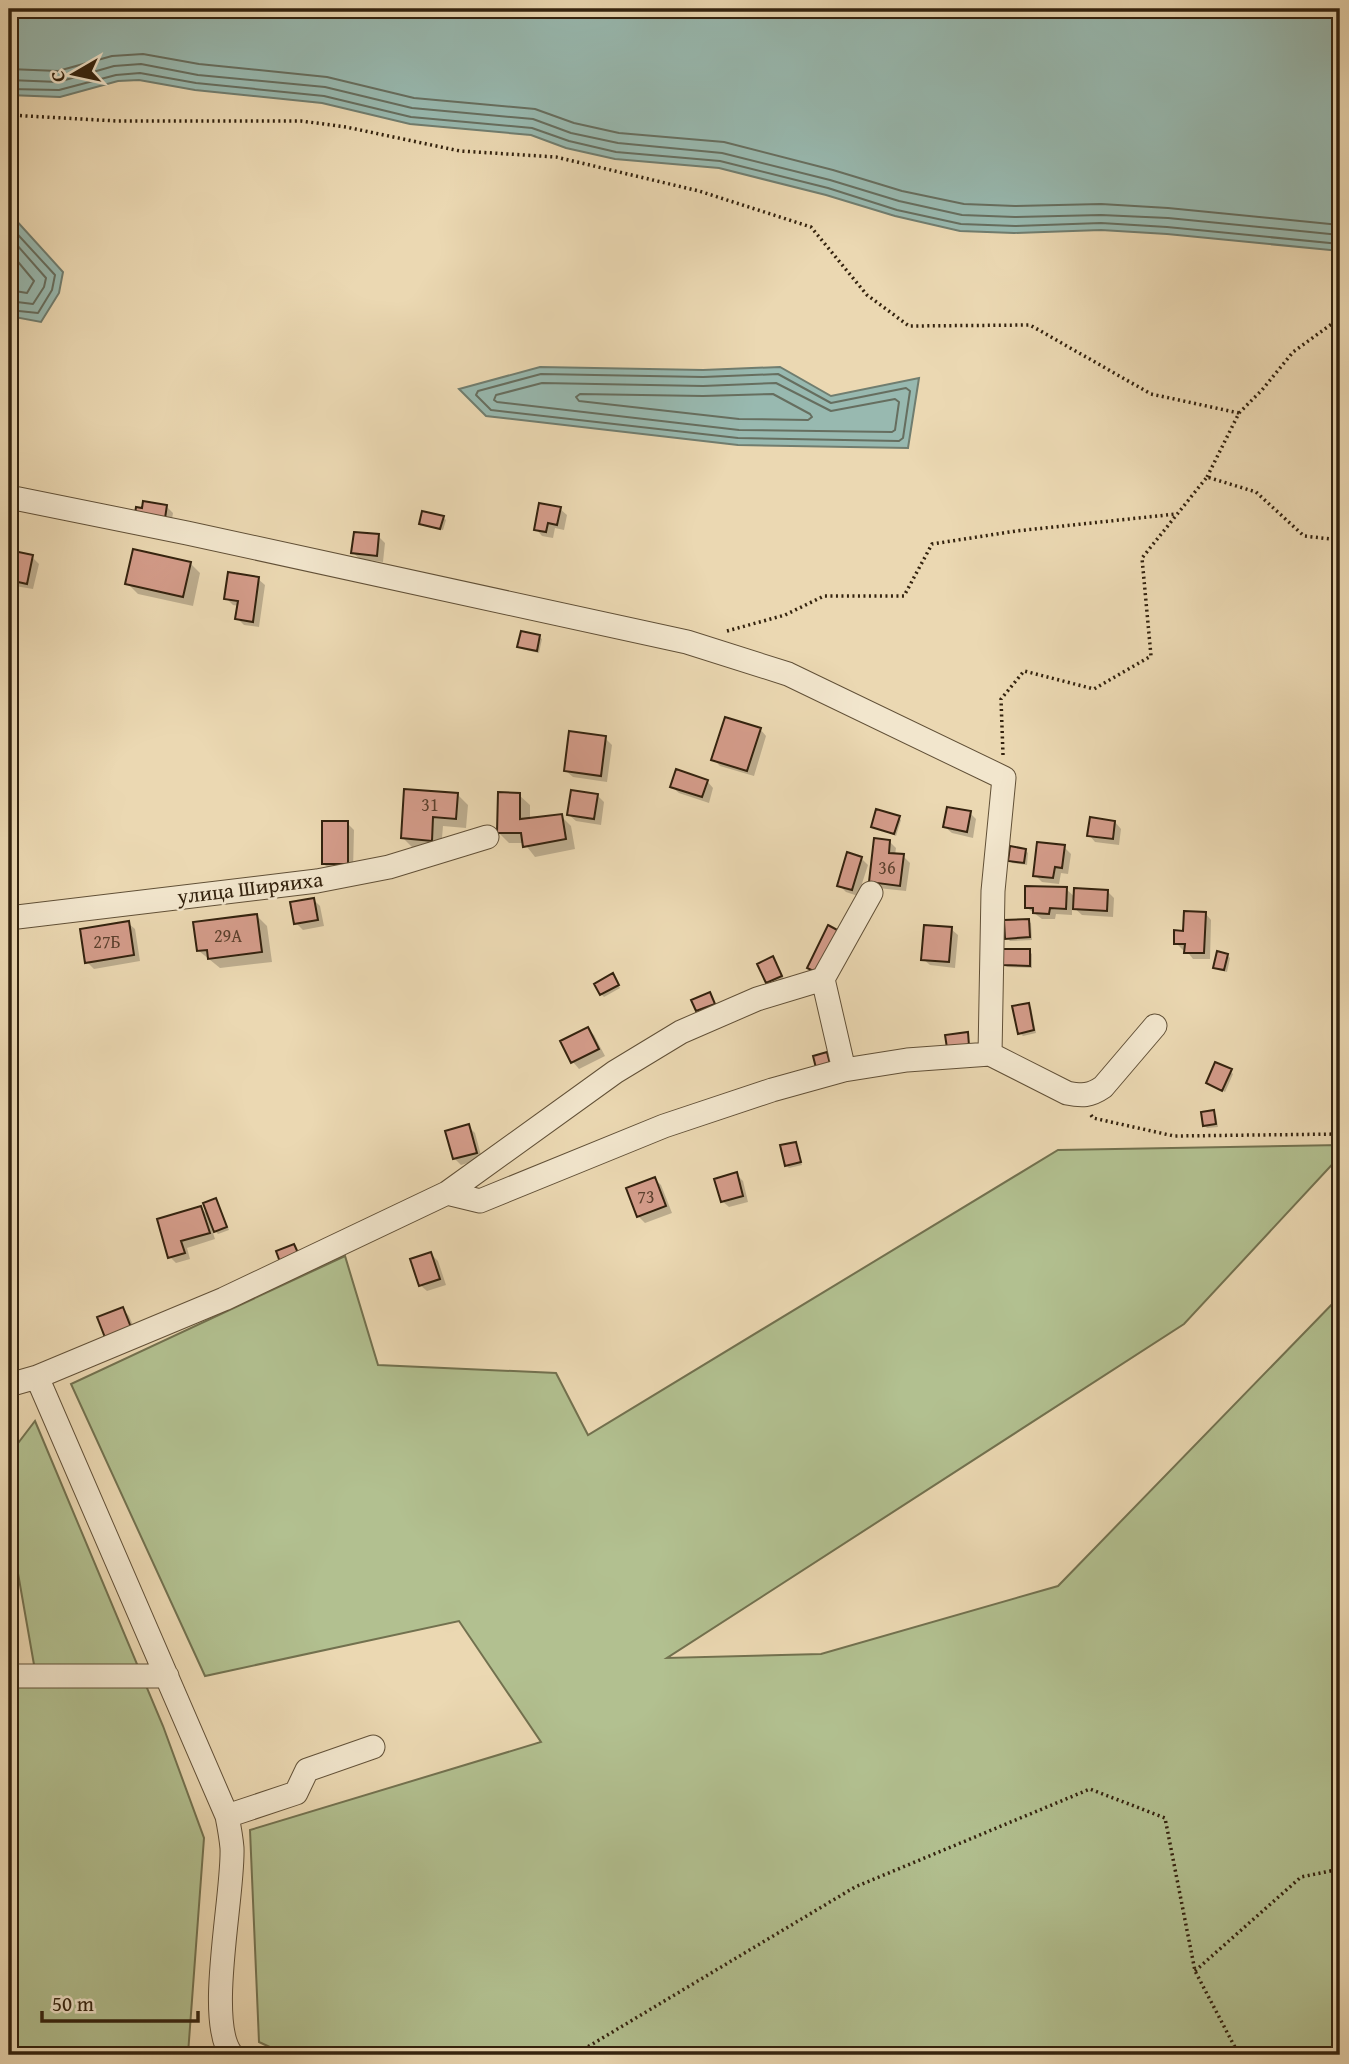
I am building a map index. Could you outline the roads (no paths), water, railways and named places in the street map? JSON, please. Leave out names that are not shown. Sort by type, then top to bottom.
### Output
[{"type":"street","points":[[9,497],[688,642],[788,674],[1004,778],[993,891],[990,1054]]},
{"type":"street","name":"улица Ширяиха","points":[[9,918],[317,881],[389,867],[487,836]]},
{"type":"street","points":[[844,1070],[823,979],[871,893]]},
{"type":"street","points":[[9,1385],[37,1377],[224,1299],[447,1193],[615,1072],[681,1032],[757,999],[823,979]]},
{"type":"street","points":[[447,1193],[480,1201],[664,1126],[772,1090],[844,1070],[906,1060],[990,1054],[1067,1093],[1081,1096],[1093,1094],[1103,1087],[1155,1026]]},
{"type":"street","points":[[37,1377],[228,1816],[232,1849],[221,2030],[232,2055]]},
{"type":"street","points":[[9,1676],[167,1676]]},
{"type":"street","points":[[228,1816],[296,1793],[307,1770],[373,1747]]},
{"type":"water","points":[[9,9],[1340,9],[1340,251],[1101,230],[1014,233],[960,231],[719,168],[615,159],[566,148],[531,135],[410,124],[322,103],[195,90],[139,80],[118,81],[60,97],[9,95]]},
{"type":"water","points":[[9,218],[14,218],[63,272],[59,293],[41,322],[9,316]]},
{"type":"water","points":[[540,367],[703,370],[780,367],[831,396],[919,378],[908,448],[738,445],[486,416],[459,389]]}]
